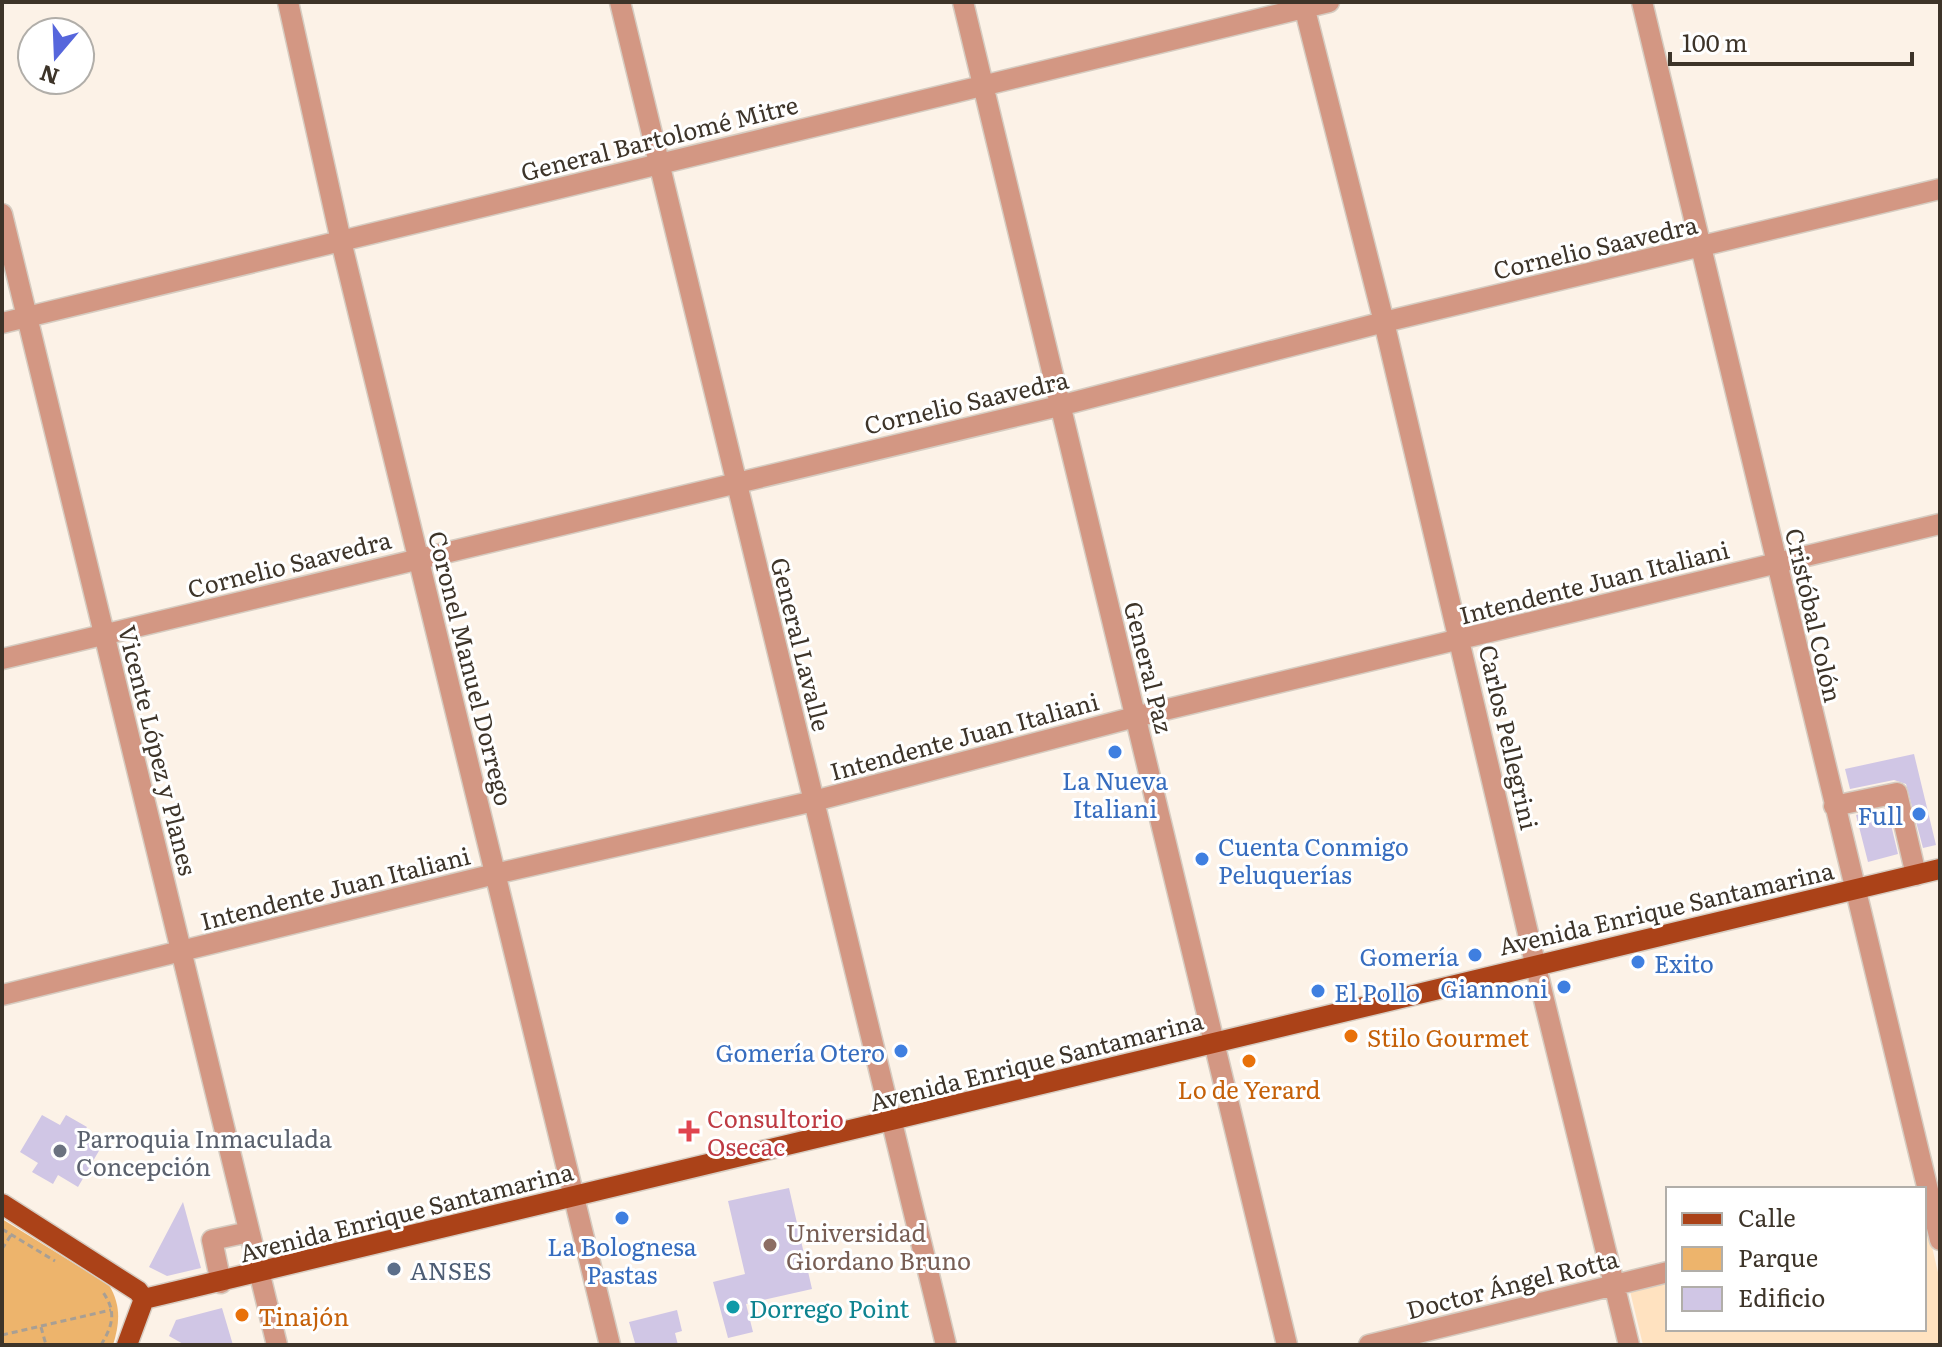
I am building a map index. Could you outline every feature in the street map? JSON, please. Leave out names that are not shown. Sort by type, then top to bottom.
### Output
[{"type":"main road","name":"Avenida Enrique Santamarina","points":[[144,1299],[1214,1044],[1535,963],[1940,869]]},
{"type":"main road","points":[[2,1204],[130,1283],[144,1299],[127,1345]]},
{"type":"street","name":"Coronel Manuel Dorrego","points":[[288,2],[341,241],[610,1345]]},
{"type":"street","name":"General Lavalle","points":[[620,2],[946,1345]]},
{"type":"street","name":"General Paz","points":[[963,2],[1287,1345]]},
{"type":"street","name":"General Bartolomé Mitre","points":[[2,323],[1304,5],[1329,2]]},
{"type":"street","name":"Cristóbal Colón","points":[[1642,2],[1940,1240]]},
{"type":"street","name":"Carlos Pellegrini","points":[[1304,5],[1384,322],[1535,963],[1629,1345]]},
{"type":"street","name":"Cornelio Saavedra","points":[[2,659],[1059,406],[1384,322],[1940,189]]},
{"type":"street","name":"Vicente López y Planes","points":[[2,214],[277,1345]]},
{"type":"street","name":"Intendente Juan Italiani","points":[[2,995],[495,874],[814,801],[1135,717],[1940,524]]},
{"type":"street","points":[[1834,806],[1897,793],[1916,875]]},
{"type":"street","points":[[221,1283],[212,1240],[249,1232]]},
{"type":"street","name":"Doctor Ángel Rotta","points":[[1369,1345],[1666,1272]]},
{"type":"path","points":[[2,1229],[60,1264]]},
{"type":"path","points":[[96,1286],[113,1309],[111,1326],[101,1345]]},
{"type":"path","points":[[2,1335],[113,1309]]},
{"type":"path","points":[[41,1327],[46,1345]]},
{"type":"shaded area","points":[[1926,1221],[1940,1281],[1940,1345],[1643,1345],[1630,1291],[1666,1282],[1666,1331],[1926,1331]]},
{"type":"green space","points":[[2,1219],[109,1285],[118,1314],[113,1345],[2,1345]]},
{"type":"building","points":[[1914,754],[1936,845],[1923,848],[1906,784],[1894,780],[1850,789],[1845,769]]},
{"type":"building","points":[[1887,808],[1898,854],[1868,862],[1856,815]]},
{"type":"building","name":"Parroquia Inmaculada Concepción","points":[[42,1115],[60,1125],[66,1115],[87,1127],[81,1137],[100,1149],[78,1187],[58,1175],[53,1184],[32,1172],[38,1163],[20,1152]]},
{"type":"building","name":"Universidad Giordano Bruno","points":[[789,1188],[812,1289],[746,1304],[753,1332],[728,1338],[713,1282],[745,1274],[728,1201]]},
{"type":"building","points":[[183,1202],[201,1268],[167,1276],[149,1267]]},
{"type":"building","points":[[222,1308],[233,1345],[185,1345],[169,1336],[176,1320]]},
{"type":"building","points":[[677,1310],[682,1331],[675,1333],[678,1345],[635,1343],[629,1322]]},
{"type":"place","name":"La Nueva Italiani","points":[[1115,752]]},
{"type":"place","name":"Full","points":[[1919,814]]},
{"type":"place","name":"Cuenta Conmigo Peluquerías","points":[[1202,859]]},
{"type":"place","name":"Gomería","points":[[1475,955]]},
{"type":"place","name":"Exito","points":[[1638,962]]},
{"type":"place","name":"Giannoni","points":[[1564,987]]},
{"type":"place","name":"El Pollo","points":[[1318,991]]},
{"type":"place","name":"Stilo Gourmet","points":[[1351,1036]]},
{"type":"place","name":"Gomería Otero","points":[[901,1051]]},
{"type":"place","name":"Lo de Yerard","points":[[1249,1061]]},
{"type":"place","name":"Consultorio Osecac","points":[[689,1131]]},
{"type":"place","name":"Parroquia Inmaculada Concepción","points":[[60,1151]]},
{"type":"place","name":"La Bolognesa Pastas","points":[[622,1218]]},
{"type":"place","name":"Universidad Giordano Bruno","points":[[770,1245]]},
{"type":"place","name":"ANSES","points":[[394,1269]]},
{"type":"place","name":"Dorrego Point","points":[[733,1307]]},
{"type":"place","name":"Tinajón","points":[[242,1315]]}]
